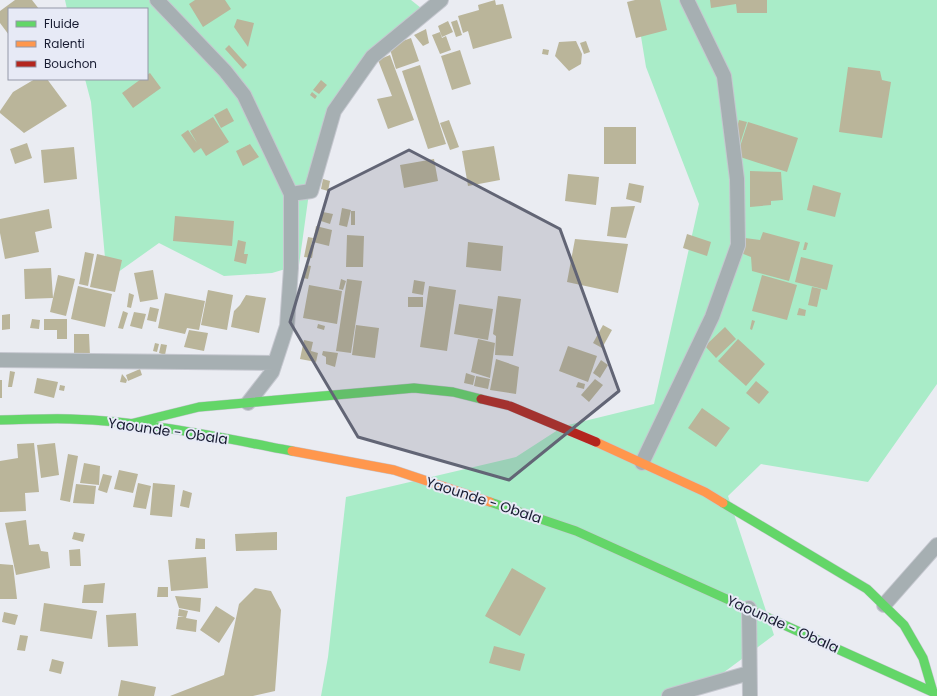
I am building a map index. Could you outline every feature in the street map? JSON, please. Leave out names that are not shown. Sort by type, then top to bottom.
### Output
[{"type":"main road","points":[[128,424],[199,407],[414,388],[453,392],[510,406],[705,492],[867,589],[904,625],[923,658],[935,693]]},
{"type":"main road","name":"Yaounde - Obala","points":[[0,420],[70,419],[128,424],[225,438],[394,470],[576,531],[935,693]]},
{"type":"street","points":[[157,0],[225,71],[244,95],[291,194],[291,268],[287,326],[272,372],[248,403]]},
{"type":"street","points":[[291,194],[311,191],[334,111],[372,58],[441,0]]},
{"type":"street","points":[[642,463],[712,318],[738,245],[737,179],[724,76],[687,0]]},
{"type":"street","points":[[0,360],[275,363]]},
{"type":"street","points":[[884,605],[937,545]]},
{"type":"street","points":[[749,608],[750,696]]},
{"type":"street","points":[[669,696],[750,673]]},
{"type":"highlighted area","points":[[409,150],[560,229],[619,391],[509,480],[358,437],[290,322],[329,190]]},
{"type":"green space","points":[[65,0],[411,0],[431,16],[377,55],[336,111],[309,193],[299,265],[272,273],[224,276],[159,243],[107,280],[91,102],[85,80],[148,80],[148,8],[67,8]]},
{"type":"green space","points":[[635,0],[937,0],[937,384],[868,482],[761,464],[728,496],[774,635],[692,696],[321,696],[328,657],[346,497],[516,457],[564,426],[654,404],[699,204],[646,67]]},
{"type":"building","points":[[15,0],[32,0],[38,8],[8,8],[8,34],[0,23],[0,11]]},
{"type":"building","points":[[195,0],[225,0],[231,9],[203,27],[189,4]]},
{"type":"building","points":[[495,0],[496,5],[503,4],[512,38],[473,49],[468,31],[463,33],[458,16],[479,10],[478,5]]},
{"type":"building","points":[[635,0],[660,0],[667,30],[636,38],[627,2]]},
{"type":"building","points":[[710,0],[767,0],[767,13],[737,13],[736,4],[711,8]]},
{"type":"building","points":[[237,19],[254,23],[248,47],[234,27]]},
{"type":"building","points":[[457,20],[462,35],[456,37],[451,22]]},
{"type":"building","points":[[448,21],[453,32],[442,37],[438,26]]},
{"type":"building","points":[[426,29],[429,43],[423,46],[414,35]]},
{"type":"building","points":[[440,32],[442,38],[446,36],[451,50],[440,54],[432,35]]},
{"type":"building","points":[[411,38],[419,61],[396,69],[389,46]]},
{"type":"building","points":[[576,41],[582,54],[581,64],[569,71],[555,56],[559,42]]},
{"type":"building","points":[[586,41],[590,52],[584,54],[580,43]]},
{"type":"building","points":[[229,45],[247,65],[243,69],[225,49]]},
{"type":"building","points":[[543,49],[549,50],[548,55],[542,54]]},
{"type":"building","points":[[460,50],[471,84],[452,90],[441,56]]},
{"type":"building","points":[[390,55],[414,120],[388,129],[377,99],[392,96],[378,60]]},
{"type":"building","points":[[420,65],[446,144],[428,149],[402,71]]},
{"type":"building","points":[[848,67],[880,71],[882,80],[891,82],[882,138],[839,132]]},
{"type":"building","points":[[150,73],[161,88],[133,108],[122,93],[140,80],[148,80],[148,74]]},
{"type":"building","points":[[33,80],[48,80],[67,106],[24,133],[0,113],[13,92]]},
{"type":"building","points":[[321,80],[327,85],[319,94],[313,90]]},
{"type":"building","points":[[312,92],[317,96],[315,99],[310,95]]},
{"type":"building","points":[[227,108],[234,121],[221,128],[214,115]]},
{"type":"building","points":[[213,117],[229,142],[206,156],[201,148],[194,153],[181,135],[188,130],[197,143],[190,131]]},
{"type":"building","points":[[449,120],[459,147],[450,150],[440,123]]},
{"type":"building","points":[[739,120],[747,122],[739,147],[736,132]]},
{"type":"building","points":[[748,122],[798,138],[787,172],[737,156]]},
{"type":"building","points":[[604,127],[636,127],[636,164],[604,164]]},
{"type":"building","points":[[27,143],[32,158],[15,164],[10,149]]},
{"type":"building","points":[[250,144],[259,157],[243,166],[236,151]]},
{"type":"building","points":[[494,146],[500,180],[468,186],[462,151]]},
{"type":"building","points":[[74,147],[77,179],[44,183],[41,150]]},
{"type":"building","points":[[434,159],[438,181],[404,188],[400,165]]},
{"type":"building","points":[[750,171],[781,172],[783,200],[771,201],[771,205],[750,207]]},
{"type":"building","points":[[568,174],[599,177],[596,205],[565,201]]},
{"type":"building","points":[[323,179],[330,181],[328,191],[321,189]]},
{"type":"building","points":[[629,183],[644,186],[641,203],[626,199]]},
{"type":"building","points":[[813,185],[841,193],[835,217],[807,210]]},
{"type":"building","points":[[635,206],[626,238],[607,236],[611,207]]},
{"type":"building","points":[[342,208],[351,210],[347,227],[339,225]]},
{"type":"building","points":[[49,209],[52,228],[35,232],[39,252],[5,259],[0,233],[0,219]]},
{"type":"building","points":[[351,211],[355,211],[355,225],[351,225]]},
{"type":"building","points":[[323,212],[333,214],[330,224],[321,221]]},
{"type":"building","points":[[175,216],[234,221],[232,246],[173,241]]},
{"type":"building","points":[[316,226],[332,230],[329,246],[313,242]]},
{"type":"building","points":[[763,232],[800,242],[789,281],[752,271],[751,257],[741,253],[745,238],[760,240]]},
{"type":"building","points":[[687,234],[711,242],[707,256],[683,248]]},
{"type":"building","points":[[347,235],[364,236],[363,267],[346,267]]},
{"type":"building","points":[[308,237],[313,238],[311,246],[314,246],[312,258],[304,257]]},
{"type":"building","points":[[575,239],[628,244],[618,293],[567,282]]},
{"type":"building","points":[[238,240],[246,242],[244,254],[248,254],[246,264],[234,261]]},
{"type":"building","points":[[468,242],[503,246],[501,271],[466,267]]},
{"type":"building","points":[[805,242],[808,243],[806,250],[803,250]]},
{"type":"building","points":[[85,252],[94,254],[88,286],[79,284]]},
{"type":"building","points":[[97,254],[122,260],[115,292],[90,287]]},
{"type":"building","points":[[801,257],[833,265],[827,290],[795,282]]},
{"type":"building","points":[[306,265],[311,266],[308,279],[303,278]]},
{"type":"building","points":[[51,268],[53,298],[25,299],[24,269]]},
{"type":"building","points":[[153,270],[158,299],[140,302],[134,273]]},
{"type":"building","points":[[58,275],[75,279],[66,316],[50,312]]},
{"type":"building","points":[[762,275],[797,285],[787,320],[752,311]]},
{"type":"building","points":[[341,279],[346,281],[343,290],[339,289]]},
{"type":"building","points":[[347,279],[362,281],[351,353],[336,351]]},
{"type":"building","points":[[414,280],[425,282],[423,295],[412,293]]},
{"type":"building","points":[[309,285],[342,291],[337,324],[303,318]]},
{"type":"building","points":[[78,286],[112,294],[105,327],[71,319]]},
{"type":"building","points":[[429,286],[456,290],[447,351],[420,347]]},
{"type":"building","points":[[812,287],[821,289],[817,307],[808,305]]},
{"type":"building","points":[[208,290],[233,295],[227,330],[201,325]]},
{"type":"building","points":[[129,293],[134,295],[131,308],[127,307]]},
{"type":"building","points":[[165,293],[205,301],[199,330],[187,328],[185,334],[158,328]]},
{"type":"building","points":[[246,295],[266,298],[259,333],[231,327],[234,311]]},
{"type":"building","points":[[498,296],[521,299],[513,356],[495,355],[496,336],[493,334]]},
{"type":"building","points":[[408,297],[423,297],[423,307],[408,307]]},
{"type":"building","points":[[459,304],[493,309],[488,340],[454,334]]},
{"type":"building","points":[[150,307],[159,309],[156,322],[147,320]]},
{"type":"building","points":[[799,308],[806,310],[805,316],[797,315]]},
{"type":"building","points":[[123,311],[128,313],[123,329],[118,328]]},
{"type":"building","points":[[134,312],[146,314],[142,329],[130,326]]},
{"type":"building","points":[[10,314],[10,329],[2,330],[2,315]]},
{"type":"building","points":[[32,319],[40,320],[39,329],[30,328]]},
{"type":"building","points":[[44,319],[67,319],[67,339],[57,339],[57,330],[44,330]]},
{"type":"building","points":[[752,320],[755,321],[752,330],[750,329]]},
{"type":"building","points":[[318,324],[325,326],[324,330],[317,328]]},
{"type":"building","points":[[356,325],[379,328],[375,358],[352,355]]},
{"type":"building","points":[[603,325],[612,330],[602,348],[593,343]]},
{"type":"building","points":[[725,327],[736,339],[716,358],[705,346]]},
{"type":"building","points":[[189,330],[208,333],[204,351],[184,347]]},
{"type":"building","points":[[74,334],[89,334],[90,356],[74,356]]},
{"type":"building","points":[[478,339],[495,343],[490,378],[471,372]]},
{"type":"building","points":[[738,339],[765,364],[746,386],[718,361]]},
{"type":"building","points":[[304,340],[313,342],[311,351],[318,353],[316,362],[300,359]]},
{"type":"building","points":[[155,343],[159,344],[157,352],[153,351]]},
{"type":"building","points":[[161,344],[167,345],[165,355],[159,353]]},
{"type":"building","points":[[568,346],[597,356],[588,382],[559,371]]},
{"type":"building","points":[[323,351],[338,353],[335,367],[326,364],[326,357],[322,355]]},
{"type":"building","points":[[496,359],[519,367],[516,394],[490,390]]},
{"type":"building","points":[[601,360],[608,365],[600,378],[593,373]]},
{"type":"building","points":[[140,369],[142,375],[128,381],[126,375]]},
{"type":"building","points":[[10,371],[15,372],[12,387],[8,387]]},
{"type":"building","points":[[466,373],[475,376],[473,385],[464,383]]},
{"type":"building","points":[[122,374],[127,380],[126,383],[120,382]]},
{"type":"building","points":[[476,376],[490,379],[488,389],[474,386]]},
{"type":"building","points":[[37,378],[58,382],[54,398],[34,393]]},
{"type":"building","points":[[595,379],[603,385],[589,402],[581,395]]},
{"type":"building","points":[[0,380],[2,380],[2,398],[0,398]]},
{"type":"building","points":[[756,381],[769,392],[759,404],[746,393]]},
{"type":"building","points":[[578,382],[585,384],[584,389],[576,387]]},
{"type":"building","points":[[60,385],[65,386],[64,391],[59,390]]},
{"type":"building","points":[[702,408],[730,428],[716,447],[688,428]]},
{"type":"building","points":[[34,443],[39,492],[25,493],[26,511],[0,512],[0,461],[18,458],[17,444]]},
{"type":"building","points":[[55,443],[59,475],[41,478],[37,445]]},
{"type":"building","points":[[68,454],[78,456],[70,502],[60,500]]},
{"type":"building","points":[[84,463],[100,466],[99,485],[80,483]]},
{"type":"building","points":[[119,470],[138,474],[133,493],[114,489]]},
{"type":"building","points":[[103,474],[112,476],[107,493],[98,490]]},
{"type":"building","points":[[138,483],[151,486],[146,509],[133,507]]},
{"type":"building","points":[[153,483],[175,485],[172,517],[150,515]]},
{"type":"building","points":[[76,484],[96,486],[94,504],[73,503]]},
{"type":"building","points":[[183,490],[192,493],[189,508],[180,506]]},
{"type":"building","points":[[26,520],[29,545],[39,544],[41,551],[48,552],[50,568],[16,575],[5,523]]},
{"type":"building","points":[[74,532],[85,534],[83,542],[72,539]]},
{"type":"building","points":[[277,532],[277,550],[236,551],[235,534]]},
{"type":"building","points":[[196,538],[205,539],[205,549],[195,549]]},
{"type":"building","points":[[80,549],[81,566],[70,566],[69,550]]},
{"type":"building","points":[[206,557],[208,588],[171,591],[168,560]]},
{"type":"building","points":[[0,564],[13,565],[17,599],[0,599]]},
{"type":"building","points":[[512,568],[546,588],[520,636],[485,616]]},
{"type":"building","points":[[105,583],[103,603],[82,603],[84,585]]},
{"type":"building","points":[[158,587],[168,587],[168,597],[157,597]]},
{"type":"building","points":[[255,588],[271,591],[281,610],[275,691],[253,696],[170,696],[224,675],[239,604]]},
{"type":"building","points":[[175,596],[201,598],[200,612],[179,608]]},
{"type":"building","points":[[44,603],[97,611],[92,639],[40,631]]},
{"type":"building","points":[[216,606],[235,618],[219,643],[200,630]]},
{"type":"building","points":[[179,609],[188,611],[186,618],[197,620],[196,632],[176,629],[178,617],[184,617],[178,616]]},
{"type":"building","points":[[4,612],[18,615],[15,625],[2,622]]},
{"type":"building","points":[[136,613],[138,646],[108,647],[106,615]]},
{"type":"building","points":[[20,635],[28,636],[25,651],[17,650]]},
{"type":"building","points":[[494,646],[525,654],[520,671],[489,663]]},
{"type":"building","points":[[52,659],[64,662],[61,674],[49,671]]},
{"type":"building","points":[[121,680],[156,687],[154,696],[118,696]]},
{"type":"traffic: fast","points":[[130,424],[199,407],[414,388],[453,392],[481,399]]},
{"type":"traffic: fast","points":[[0,420],[98,420],[181,430],[292,451]]},
{"type":"traffic: fast","points":[[490,502],[576,531],[937,694]]},
{"type":"traffic: fast","points":[[723,503],[867,589],[904,625],[923,658],[933,692]]},
{"type":"traffic: slow","points":[[596,442],[705,492],[723,503]]},
{"type":"traffic: slow","points":[[292,451],[394,470],[490,502]]},
{"type":"traffic: jam","points":[[481,399],[510,406],[596,442]]}]
